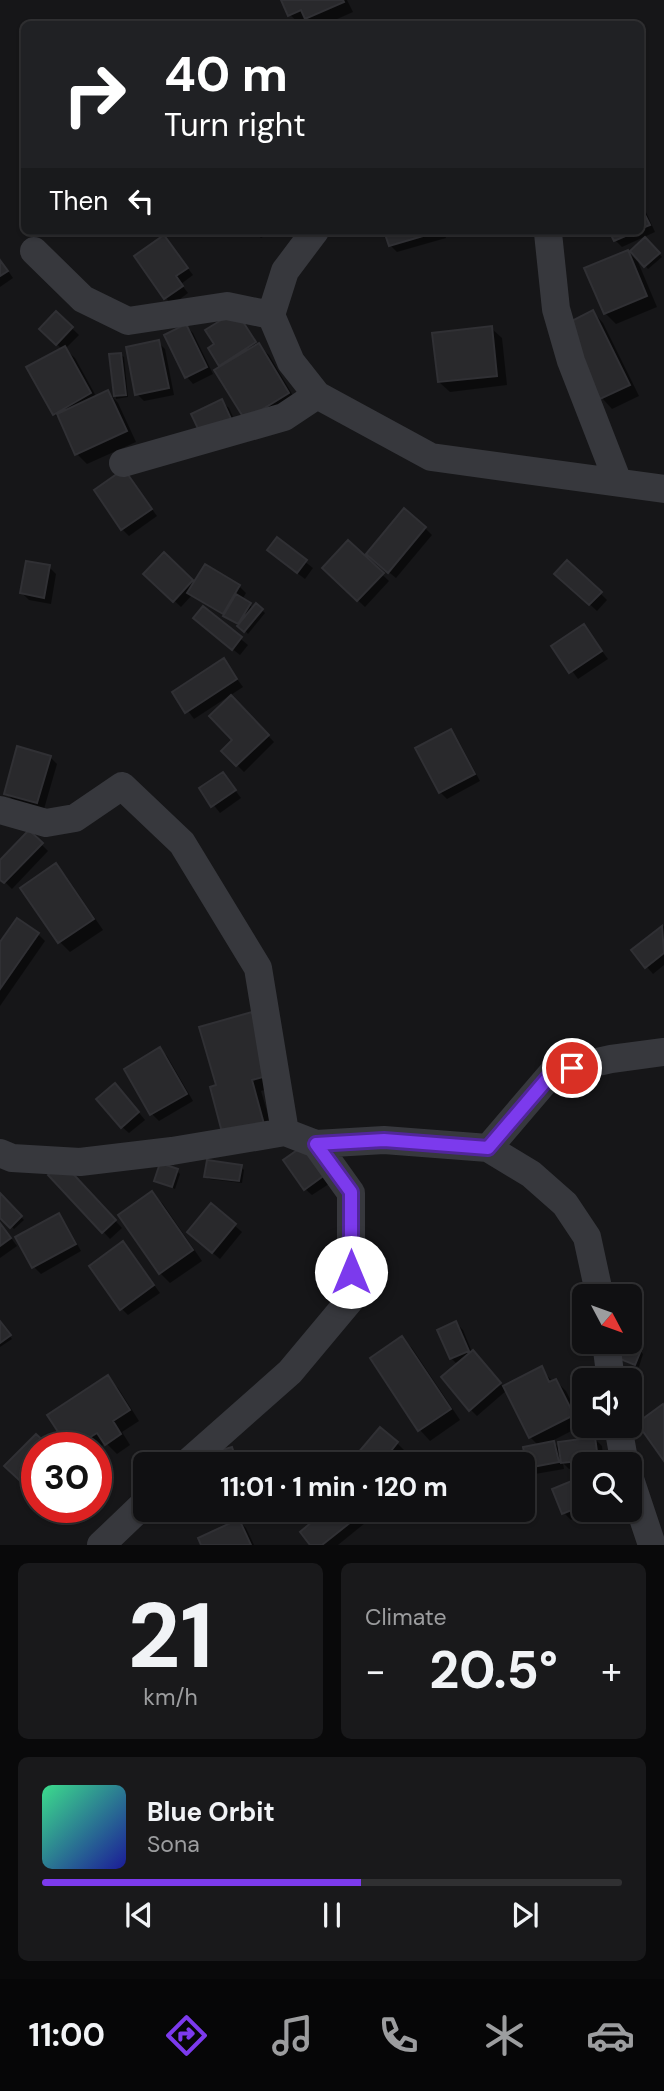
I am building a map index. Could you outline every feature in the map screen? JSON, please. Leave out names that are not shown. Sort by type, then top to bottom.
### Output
[{"type":"street","points":[[312,235],[285,271],[271,315],[290,362],[317,395],[431,457],[664,489]]},
{"type":"street","points":[[548,235],[556,310],[571,361],[618,482]]},
{"type":"street","points":[[34,251],[83,299],[128,321],[227,306],[271,315]]},
{"type":"street","points":[[123,463],[284,417],[317,395]]},
{"type":"street","points":[[0,810],[46,823],[75,818],[122,786],[181,843],[258,968],[285,1132]]},
{"type":"street","points":[[488,1148],[553,1072],[611,1059],[664,1052]]},
{"type":"street","points":[[0,1153],[12,1157],[80,1162],[172,1151],[285,1132],[316,1144],[384,1140],[488,1148],[531,1174],[565,1204],[586,1237],[597,1284]]},
{"type":"street","points":[[200,1452],[290,1371],[351,1299],[351,1192],[316,1144]]},
{"type":"street","points":[[101,1545],[133,1514]]},
{"type":"street","points":[[642,1515],[652,1545]]},
{"type":"building","points":[[281,0],[344,2],[305,19],[301,10],[288,16]]},
{"type":"building","points":[[644,213],[650,225],[644,227]]},
{"type":"building","points":[[164,235],[188,268],[176,276],[183,286],[164,299],[134,256]]},
{"type":"building","points":[[385,235],[426,235],[389,246]]},
{"type":"building","points":[[611,235],[628,235],[614,241]]},
{"type":"building","points":[[645,237],[660,253],[644,267],[630,251]]},
{"type":"building","points":[[628,250],[647,296],[604,314],[584,268]]},
{"type":"building","points":[[0,260],[8,271],[0,276]]},
{"type":"building","points":[[593,310],[630,385],[600,399],[564,325]]},
{"type":"building","points":[[56,311],[73,327],[56,345],[39,329]]},
{"type":"building","points":[[236,311],[256,342],[219,366],[208,348],[214,344],[205,330]]},
{"type":"building","points":[[186,324],[207,367],[185,378],[164,335]]},
{"type":"building","points":[[492,326],[497,376],[438,382],[432,333]]},
{"type":"building","points":[[159,340],[169,388],[135,395],[126,347]]},
{"type":"building","points":[[259,343],[289,393],[245,420],[214,370]]},
{"type":"building","points":[[65,346],[91,393],[53,415],[26,367]]},
{"type":"building","points":[[121,353],[126,395],[114,396],[109,354]]},
{"type":"building","points":[[108,390],[127,431],[75,455],[57,414]]},
{"type":"building","points":[[222,399],[232,421],[201,435],[191,414]]},
{"type":"building","points":[[124,469],[152,509],[121,530],[94,490]]},
{"type":"building","points":[[404,508],[426,527],[388,573],[366,554]]},
{"type":"building","points":[[277,537],[307,560],[297,573],[267,550]]},
{"type":"building","points":[[348,540],[384,573],[357,601],[322,568]]},
{"type":"building","points":[[164,552],[193,580],[173,602],[143,574]]},
{"type":"building","points":[[567,560],[602,592],[589,605],[554,574]]},
{"type":"building","points":[[26,561],[50,565],[44,598],[20,593]]},
{"type":"building","points":[[205,564],[240,585],[223,614],[187,593]]},
{"type":"building","points":[[236,594],[251,603],[238,624],[223,616]]},
{"type":"building","points":[[256,603],[263,609],[244,632],[237,626]]},
{"type":"building","points":[[203,606],[242,637],[232,650],[193,618]]},
{"type":"building","points":[[584,624],[602,651],[569,673],[551,646]]},
{"type":"building","points":[[224,658],[237,679],[185,713],[172,692]]},
{"type":"building","points":[[231,695],[269,735],[236,766],[221,751],[232,740],[209,716]]},
{"type":"building","points":[[451,729],[475,774],[439,793],[415,748]]},
{"type":"building","points":[[17,746],[51,756],[37,803],[4,794]]},
{"type":"building","points":[[223,772],[236,790],[211,807],[199,788]]},
{"type":"building","points":[[29,830],[43,843],[4,883],[0,880],[0,860]]},
{"type":"building","points":[[56,863],[94,919],[58,943],[20,888]]},
{"type":"building","points":[[17,918],[39,933],[0,989],[0,942]]},
{"type":"building","points":[[662,926],[664,953],[645,968],[631,950]]},
{"type":"building","points":[[252,1012],[270,1075],[252,1080],[264,1124],[223,1136],[210,1087],[216,1085],[199,1027]]},
{"type":"building","points":[[160,1047],[187,1094],[150,1115],[124,1069]]},
{"type":"building","points":[[115,1083],[139,1112],[121,1128],[96,1099]]},
{"type":"building","points":[[306,1144],[326,1174],[304,1190],[283,1160]]},
{"type":"building","points":[[207,1160],[242,1165],[239,1181],[204,1177]]},
{"type":"building","points":[[62,1162],[116,1220],[102,1233],[48,1175]]},
{"type":"building","points":[[160,1163],[178,1169],[172,1187],[154,1181]]},
{"type":"building","points":[[152,1191],[193,1250],[159,1274],[118,1215]]},
{"type":"building","points":[[0,1193],[22,1216],[10,1228],[0,1218]]},
{"type":"building","points":[[211,1203],[236,1224],[212,1253],[187,1232]]},
{"type":"building","points":[[59,1213],[76,1244],[32,1268],[15,1237]]},
{"type":"building","points":[[0,1223],[11,1238],[0,1246]]},
{"type":"building","points":[[123,1241],[154,1285],[120,1310],[89,1266]]},
{"type":"building","points":[[0,1321],[11,1335],[0,1343]]},
{"type":"building","points":[[456,1321],[469,1351],[450,1359],[437,1330]]},
{"type":"building","points":[[402,1336],[451,1409],[418,1431],[370,1358]]},
{"type":"building","points":[[473,1350],[501,1383],[469,1411],[441,1377]]},
{"type":"building","points":[[616,1354],[639,1354],[635,1365],[615,1357]]},
{"type":"building","points":[[542,1366],[549,1382],[556,1379],[572,1416],[529,1438],[503,1386]]},
{"type":"building","points":[[108,1375],[130,1410],[113,1421],[121,1434],[112,1440],[112,1432],[58,1432],[47,1415]]},
{"type":"building","points":[[663,1404],[664,1461],[642,1430],[642,1419]]},
{"type":"building","points":[[380,1427],[398,1442],[390,1452],[359,1452]]},
{"type":"building","points":[[595,1438],[597,1452],[572,1452],[572,1462],[561,1463],[558,1442]]},
{"type":"building","points":[[554,1441],[559,1462],[535,1466],[535,1452],[524,1452],[523,1447]]},
{"type":"building","points":[[232,1447],[234,1452],[215,1452]]},
{"type":"building","points":[[21,1449],[21,1482],[4,1466]]},
{"type":"building","points":[[572,1481],[572,1510],[562,1514],[552,1489]]},
{"type":"building","points":[[233,1522],[240,1522],[251,1545],[201,1545],[198,1538]]},
{"type":"building","points":[[312,1522],[351,1522],[322,1545],[310,1545],[300,1532]]},
{"type":"route","points":[[351,1272],[351,1192],[316,1144],[384,1140],[488,1148],[553,1072],[572,1068]]}]
